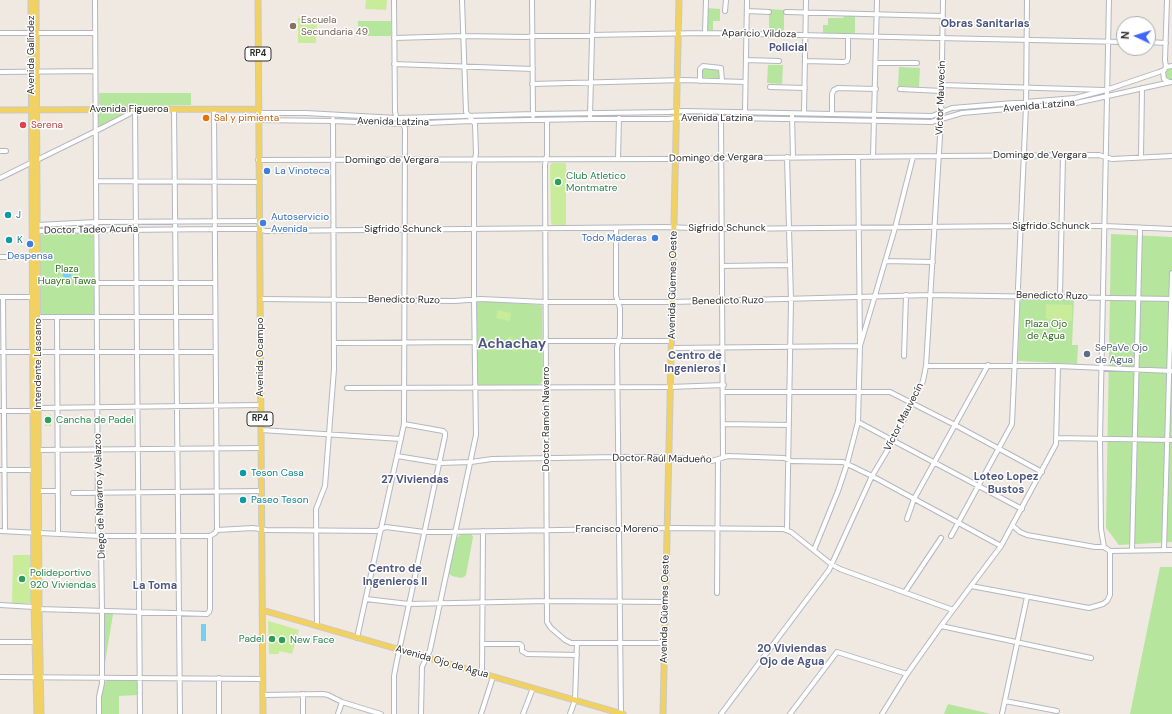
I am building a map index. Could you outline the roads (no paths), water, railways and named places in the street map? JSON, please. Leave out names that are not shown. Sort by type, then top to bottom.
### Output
[{"type":"main road","name":"Avenida Galíndez","points":[[31,0],[34,33]]},
{"type":"main road","name":"Avenida Galíndez","points":[[34,110],[34,33],[36,0]]},
{"type":"main road","name":"Avenida Ocampo","points":[[258,0],[258,229],[260,299],[263,714]]},
{"type":"main road","name":"Avenida Güemes Oeste","points":[[663,714],[679,0]]},
{"type":"main road","name":"Avenida Figueroa","points":[[0,110],[214,109],[258,111]]},
{"type":"main road","name":"Intendente Lascano","points":[[34,110],[32,258],[38,317],[36,352]]},
{"type":"main road","name":"Intendente Lascano","points":[[34,161],[37,224],[35,297],[36,409],[34,470],[37,533]]},
{"type":"main road","name":"Intendente Lascano","points":[[36,409],[39,450],[37,642],[41,714]]},
{"type":"main road","name":"Avenida Ojo de Agua","points":[[262,610],[622,714]]},
{"type":"main road","name":"Intendente Lascano","points":[[37,714],[38,677]]},
{"type":"street","name":"Diego de Navarro y Velazco","points":[[95,0],[98,493],[101,542],[102,611],[102,678],[99,714]]},
{"type":"street","points":[[358,638],[404,424],[405,129],[404,124],[397,118],[395,112],[394,0]]},
{"type":"street","points":[[421,714],[422,667],[430,650],[476,435],[474,387],[475,124],[466,112],[462,0]]},
{"type":"street","points":[[532,0],[533,120]]},
{"type":"street","points":[[590,119],[593,0]]},
{"type":"street","points":[[705,33],[706,0]]},
{"type":"street","points":[[726,0],[726,11]]},
{"type":"street","points":[[744,112],[747,0]]},
{"type":"street","points":[[804,113],[806,0]]},
{"type":"street","points":[[873,157],[876,89],[877,0]]},
{"type":"street","name":"Víctor Mauvecín","points":[[721,714],[831,564],[872,476],[923,381],[926,366],[941,120],[943,0]]},
{"type":"street","points":[[951,536],[1012,424],[1026,108],[1027,0]]},
{"type":"street","points":[[1104,547],[1101,529],[1100,439],[1109,0]]},
{"type":"street","points":[[1167,0],[1165,68],[1162,73],[1164,79],[1172,82]]},
{"type":"street","points":[[747,11],[769,12]]},
{"type":"street","points":[[786,12],[943,16]]},
{"type":"street","points":[[0,33],[95,33]]},
{"type":"street","name":"Aparicio Vildoza","points":[[394,38],[705,33],[1116,42]]},
{"type":"street","points":[[805,61],[847,61],[848,36]]},
{"type":"street","points":[[1156,42],[1166,42]]},
{"type":"street","points":[[746,60],[779,61]]},
{"type":"street","points":[[876,63],[917,63]]},
{"type":"street","points":[[394,64],[533,69]]},
{"type":"street","points":[[700,81],[700,69],[704,66],[721,68],[722,81]]},
{"type":"street","name":"Avenida Latzina","points":[[258,111],[397,118],[677,111],[932,116],[952,108],[1075,98],[1106,90],[1172,66]]},
{"type":"street","points":[[0,72],[95,71]]},
{"type":"street","points":[[532,84],[677,81],[745,82]]},
{"type":"street","name":"Avenida Latzina","points":[[258,120],[404,124],[620,118],[792,118],[931,122],[962,113],[1064,106],[1172,82]]},
{"type":"street","points":[[942,85],[1106,90]]},
{"type":"street","points":[[770,87],[805,88]]},
{"type":"street","points":[[832,114],[832,94],[834,90],[838,88],[876,89]]},
{"type":"street","points":[[1141,157],[1142,88]]},
{"type":"street","points":[[900,89],[942,91]]},
{"type":"street","points":[[0,178],[96,131],[129,114],[135,109]]},
{"type":"street","points":[[135,109],[140,714]]},
{"type":"street","points":[[174,109],[180,714]]},
{"type":"street","points":[[35,297],[1,297],[2,531],[100,536],[210,536],[215,533],[217,530],[217,492],[214,109]]},
{"type":"street","points":[[721,112],[721,229],[724,385],[723,457]]},
{"type":"street","points":[[792,113],[793,157]]},
{"type":"street","points":[[317,626],[317,505],[326,486],[333,377],[333,115]]},
{"type":"street","points":[[618,159],[620,118]]},
{"type":"street","name":"Doctor Ramón Navarro","points":[[547,120],[545,302],[547,622],[549,626],[565,640],[571,643],[578,643]]},
{"type":"street","points":[[0,151],[6,151]]},
{"type":"street","name":"Domingo de Vergara","points":[[258,160],[676,159],[1024,155],[1099,155],[1112,159],[1172,156]]},
{"type":"street","points":[[1060,296],[1063,156]]},
{"type":"street","points":[[787,157],[791,300],[787,529],[831,564],[840,569],[953,610]]},
{"type":"street","points":[[814,550],[838,491],[858,422],[860,346],[858,157]]},
{"type":"street","points":[[860,346],[886,261],[913,157]]},
{"type":"street","points":[[96,181],[259,182]]},
{"type":"street","name":"Doctor Tadeo Acuña","points":[[258,221],[96,222],[37,224],[32,228],[37,232],[136,229],[258,229]]},
{"type":"street","name":"Sigfrido Schunck","points":[[258,229],[266,231],[546,228],[721,229],[1105,226],[1172,230]]},
{"type":"street","points":[[616,228],[616,296],[620,314],[620,335],[617,347],[617,457],[622,714]]},
{"type":"street","points":[[1132,551],[1140,229]]},
{"type":"street","points":[[0,257],[32,258]]},
{"type":"street","points":[[886,261],[932,262]]},
{"type":"street","points":[[722,266],[789,265]]},
{"type":"street","points":[[1164,550],[1170,439],[1172,273]]},
{"type":"street","points":[[96,283],[215,283]]},
{"type":"street","points":[[904,356],[906,295]]},
{"type":"street","name":"Benedicto Ruzo","points":[[260,299],[672,302],[791,300],[930,295],[1172,299]]},
{"type":"street","points":[[38,317],[215,317]]},
{"type":"street","points":[[57,317],[58,534]]},
{"type":"street","points":[[546,341],[672,341]]},
{"type":"street","points":[[334,343],[474,342]]},
{"type":"street","points":[[671,348],[860,346]]},
{"type":"street","points":[[2,352],[215,352]]},
{"type":"street","points":[[926,366],[1058,366],[1171,371]]},
{"type":"street","points":[[907,519],[914,499],[988,366]]},
{"type":"street","points":[[882,714],[907,674],[1001,546],[1042,472],[1056,444],[1058,366]]},
{"type":"street","points":[[347,388],[670,387],[724,385]]},
{"type":"street","points":[[724,392],[890,392],[1042,472]]},
{"type":"street","points":[[2,411],[57,408],[260,404]]},
{"type":"street","points":[[858,422],[1022,509]]},
{"type":"street","points":[[394,714],[394,676],[445,433],[443,431],[404,424]]},
{"type":"street","points":[[724,424],[789,425]]},
{"type":"street","points":[[260,430],[401,439]]},
{"type":"street","points":[[1056,438],[1170,439]]},
{"type":"street","points":[[39,450],[177,450],[261,448]]},
{"type":"street","name":"Doctor Raúl Madueño","points":[[397,456],[440,462],[471,462],[492,459],[617,457],[718,460],[723,457],[784,458],[791,461],[838,462],[847,464],[872,476],[1001,546]]},
{"type":"street","points":[[717,594],[718,460]]},
{"type":"street","points":[[2,470],[34,470]]},
{"type":"street","points":[[39,491],[58,491]]},
{"type":"street","points":[[73,493],[261,491]]},
{"type":"street","points":[[1013,526],[1020,532],[1027,535],[1096,547],[1104,547],[1110,551],[1172,550]]},
{"type":"street","name":"Francisco Moreno","points":[[217,530],[253,528],[377,531],[386,527],[424,532],[717,528],[787,529]]},
{"type":"street","points":[[482,674],[483,532]]},
{"type":"street","points":[[0,605],[102,611],[207,614],[209,612],[210,536]]},
{"type":"street","points":[[905,592],[941,538]]},
{"type":"street","points":[[971,586],[1089,608],[1103,604],[1107,601],[1110,595],[1110,551]]},
{"type":"street","points":[[1002,714],[1027,597]]},
{"type":"street","points":[[366,599],[409,604],[619,600],[665,602]]},
{"type":"street","points":[[942,626],[1091,658]]},
{"type":"street","points":[[0,642],[37,642]]},
{"type":"street","points":[[482,644],[516,643],[520,644],[522,646],[522,651],[527,654],[577,655]]},
{"type":"street","points":[[570,714],[574,700],[578,643],[664,643]]},
{"type":"street","points":[[790,714],[836,652],[907,674]]},
{"type":"street","points":[[0,677],[262,679]]},
{"type":"street","points":[[481,714],[493,677]]},
{"type":"street","points":[[219,678],[219,714]]},
{"type":"street","points":[[523,714],[533,688]]},
{"type":"street","points":[[303,694],[303,714]]},
{"type":"street","points":[[263,695],[323,694],[342,702],[381,714]]},
{"type":"street","points":[[1005,701],[1057,711]]},
{"type":"street","points":[[338,714],[342,702]]},
{"type":"water","points":[[67,269],[72,274],[67,279],[62,274]]},
{"type":"water","points":[[201,624],[206,624],[206,641],[201,641]]},
{"type":"place","name":"Escuela Secundaria 49","points":[[293,26]]},
{"type":"place","name":"Sal y pimienta","points":[[206,118]]},
{"type":"place","name":"Serena","points":[[23,125]]},
{"type":"place","name":"La Vinoteca","points":[[267,171]]},
{"type":"place","name":"Club Atletico Montmatre","points":[[558,182]]},
{"type":"place","name":"J","points":[[8,215]]},
{"type":"place","name":"Autoservicio Avenida","points":[[263,223]]},
{"type":"place","name":"Todo Maderas","points":[[655,238]]},
{"type":"place","name":"K","points":[[9,240]]},
{"type":"place","name":"Despensa","points":[[30,244]]},
{"type":"place","name":"SePaVe Ojo de Agua","points":[[1087,354]]},
{"type":"place","name":"Cancha de Padel","points":[[48,420]]},
{"type":"place","name":"Teson Casa","points":[[243,473]]},
{"type":"place","name":"Paseo Teson","points":[[243,500]]},
{"type":"place","name":"Polideportivo 920 Viviendas","points":[[22,579]]},
{"type":"place","name":"Padel","points":[[272,639]]},
{"type":"place","name":"New Face","points":[[282,640]]},
{"type":"district","name":"Obras Sanitarias","points":[[985,24]]},
{"type":"district","name":"Policial","points":[[788,48]]},
{"type":"district","name":"Achachay","points":[[512,344]]},
{"type":"district","name":"Centro de Ingenieros I","points":[[695,362]]},
{"type":"district","name":"27 Viviendas","points":[[415,480]]},
{"type":"district","name":"Loteo Lopez Bustos","points":[[1006,483]]},
{"type":"district","name":"Centro de Ingenieros II","points":[[395,575]]},
{"type":"district","name":"La Toma","points":[[155,586]]},
{"type":"district","name":"20 Viviendas Ojo de Agua","points":[[792,655]]},
{"type":"park label","name":"Plaza Huayra Tawa","points":[[67,274]]},
{"type":"park label","name":"Plaza Ojo de Agua","points":[[1046,330]]}]
